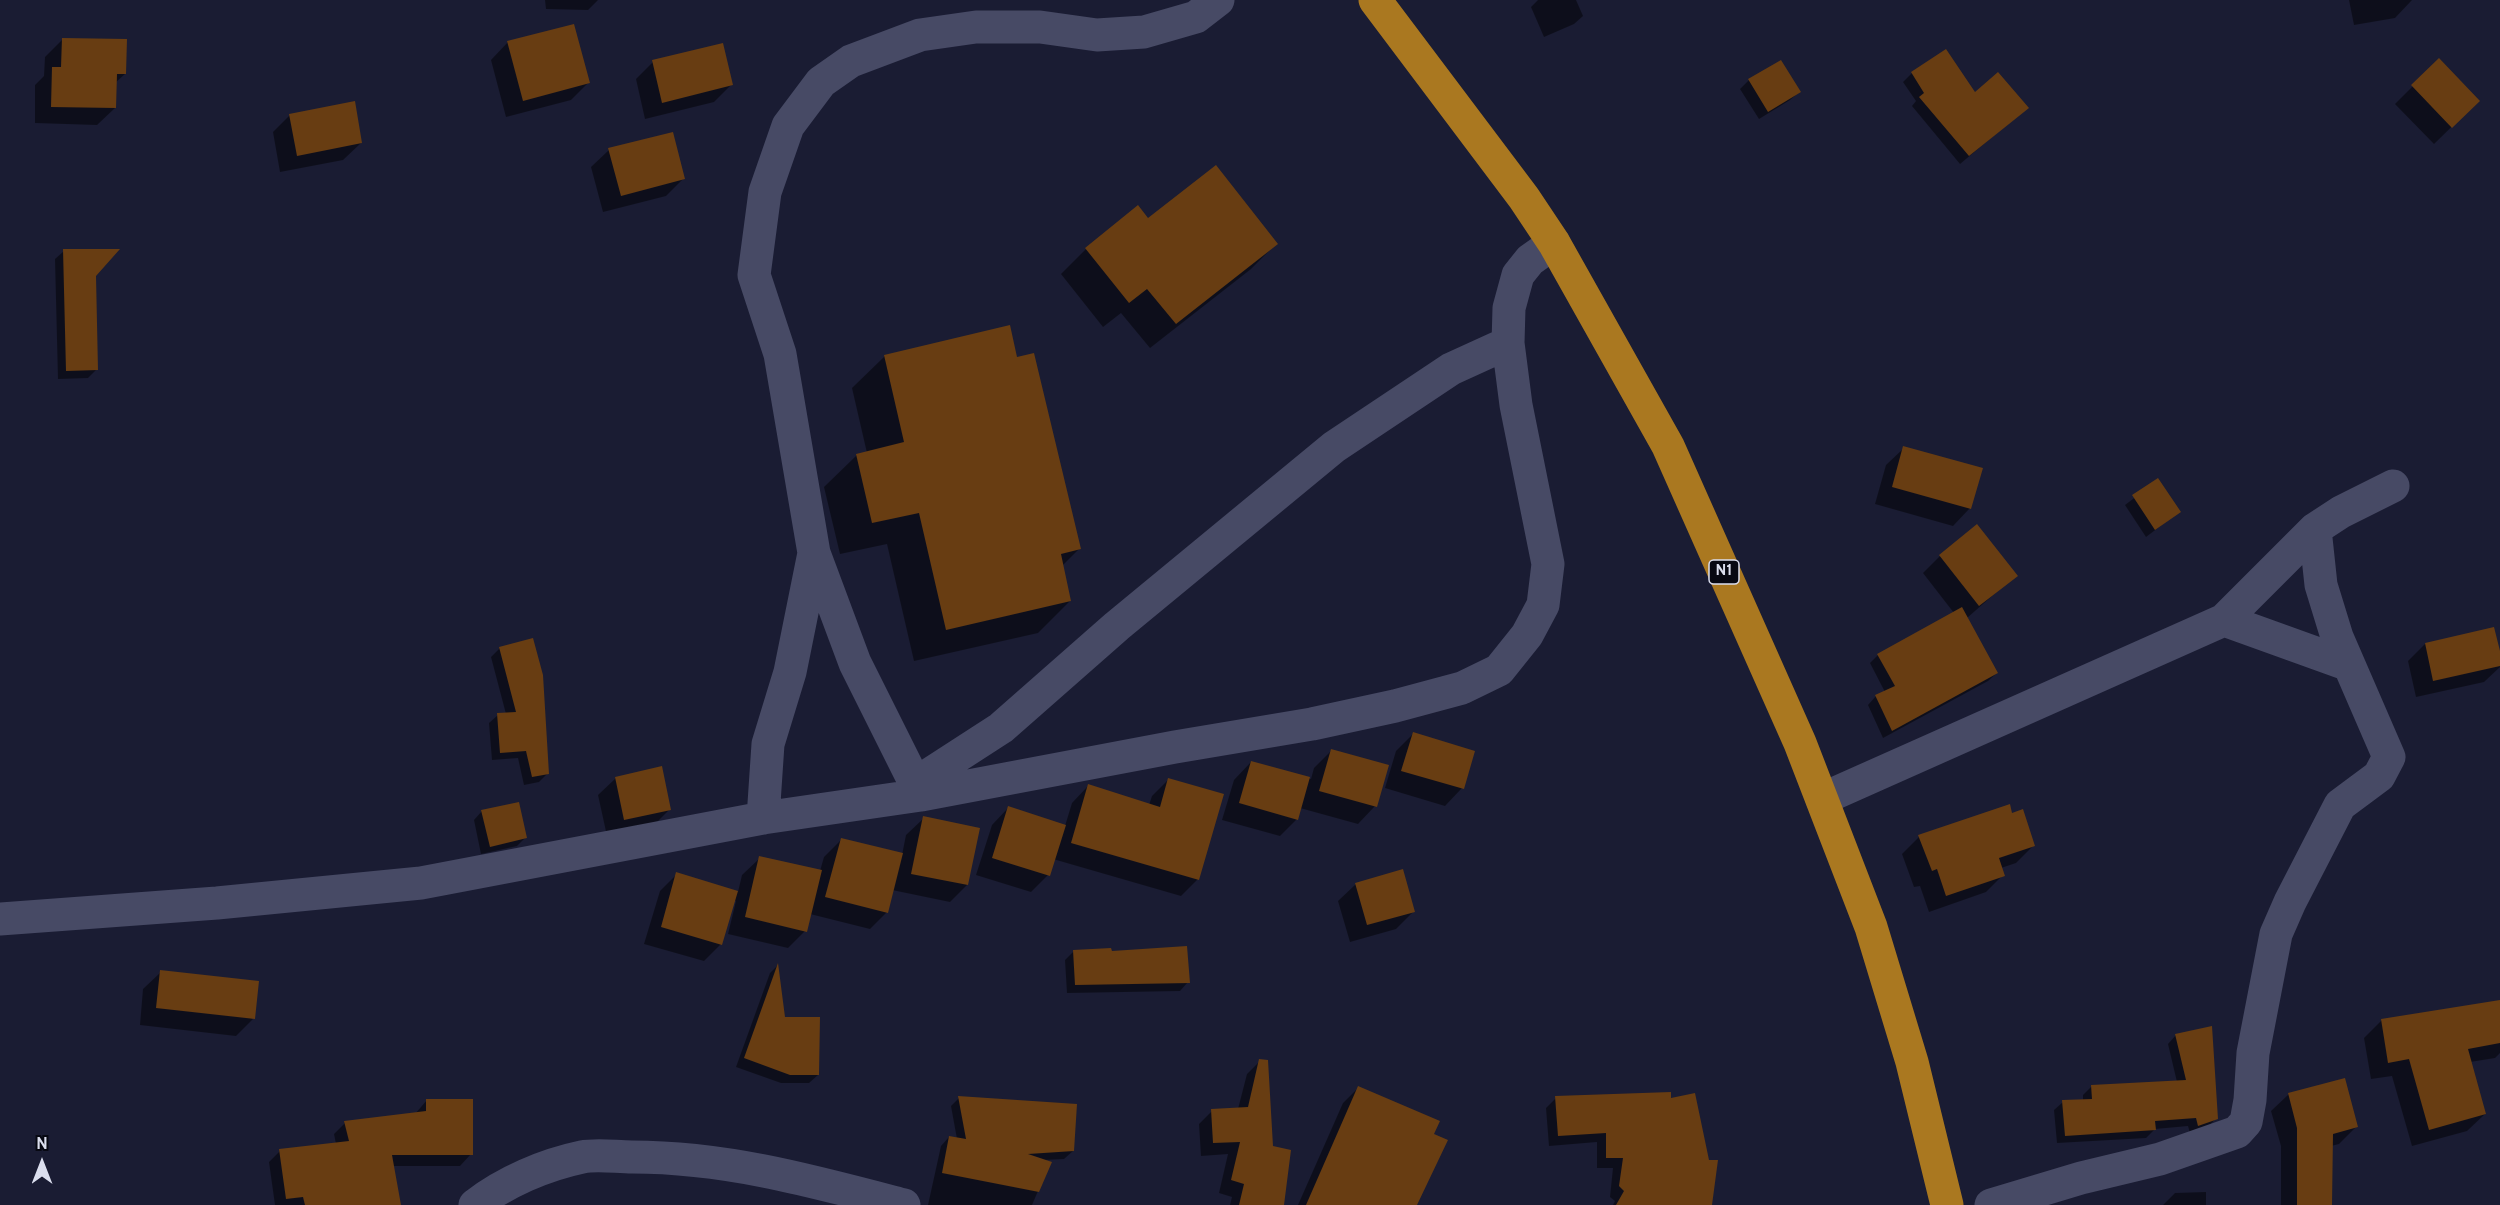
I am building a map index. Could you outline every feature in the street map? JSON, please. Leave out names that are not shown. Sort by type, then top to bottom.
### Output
[{"type":"highway","name":"N1","points":[[1375,0],[1524,198],[1554,243],[1668,446],[1800,743],[1871,927],[1912,1062],[1947,1205]]},
{"type":"street","points":[[918,789],[855,663],[814,553],[780,354],[754,275],[765,192],[788,126],[821,82],[851,61],[920,35],[976,27],[1040,27],[1097,35],[1144,32],[1196,17],[1218,0]]},
{"type":"street","points":[[0,919],[217,903],[422,883],[918,789],[1312,724],[1462,688],[1499,670],[1527,635],[1543,604],[1548,564],[1516,405],[1508,343],[1509,308],[1518,275],[1530,260],[1554,243]]},
{"type":"street","points":[[918,789],[1001,728],[1117,626],[1334,447],[1451,369],[1508,343]]},
{"type":"street","points":[[1822,799],[2224,620],[2315,529],[2341,512],[2393,486]]},
{"type":"street","points":[[1991,1205],[2178,1154],[2237,1132],[2246,1122],[2253,1053],[2276,934],[2340,805],[2379,776],[2389,757],[2337,637],[2321,585],[2315,529]]},
{"type":"street","points":[[763,818],[768,744],[790,672],[814,553]]},
{"type":"street","points":[[2224,620],[2349,665]]},
{"type":"street","points":[[475,1205],[496,1189],[546,1168],[584,1157],[673,1157],[786,1174],[904,1205]]},
{"type":"building","points":[[574,24],[590,83],[523,101],[507,41]]},
{"type":"building","points":[[62,38],[127,39],[126,74],[117,74],[116,108],[51,107],[52,67],[61,67]]},
{"type":"building","points":[[723,43],[733,85],[662,103],[652,60]]},
{"type":"building","points":[[1946,49],[1975,92],[1998,72],[2029,108],[1969,156],[1919,97],[1924,93],[1911,72]]},
{"type":"building","points":[[2439,58],[2480,101],[2452,128],[2411,85]]},
{"type":"building","points":[[1781,60],[1801,92],[1768,112],[1748,79]]},
{"type":"building","points":[[355,101],[362,143],[297,156],[289,114]]},
{"type":"building","points":[[673,132],[685,179],[621,196],[608,148]]},
{"type":"building","points":[[1216,165],[1278,244],[1176,324],[1147,289],[1129,303],[1085,248],[1138,205],[1148,218]]},
{"type":"building","points":[[63,249],[120,249],[96,276],[98,370],[66,371]]},
{"type":"building","points":[[1010,325],[1017,357],[1034,353],[1081,549],[1061,554],[1071,601],[946,630],[919,513],[872,523],[856,454],[904,442],[884,355]]},
{"type":"building","points":[[1903,446],[1983,468],[1971,509],[1892,487]]},
{"type":"building","points":[[2158,478],[2181,512],[2155,530],[2132,495]]},
{"type":"building","points":[[1977,524],[2018,576],[1979,606],[1939,555]]},
{"type":"building","points":[[1962,607],[1998,673],[1892,731],[1875,695],[1895,686],[1877,654]]},
{"type":"building","points":[[2494,627],[2500,651],[2500,666],[2433,681],[2425,643]]},
{"type":"building","points":[[533,638],[543,675],[549,774],[532,777],[526,751],[500,753],[497,713],[516,712],[499,647]]},
{"type":"building","points":[[1413,732],[1475,751],[1464,789],[1401,771]]},
{"type":"building","points":[[1331,749],[1389,765],[1377,807],[1319,791]]},
{"type":"building","points":[[1251,761],[1310,777],[1298,820],[1239,803]]},
{"type":"building","points":[[662,766],[671,810],[624,820],[615,777]]},
{"type":"building","points":[[1168,778],[1224,794],[1199,880],[1071,843],[1088,784],[1160,807]]},
{"type":"building","points":[[519,802],[527,838],[490,847],[481,810]]},
{"type":"building","points":[[2010,804],[2012,813],[2023,809],[2035,846],[1999,858],[2005,876],[1946,896],[1937,869],[1932,871],[1918,835]]},
{"type":"building","points":[[1008,806],[1066,825],[1050,876],[992,858]]},
{"type":"building","points":[[923,816],[980,828],[968,885],[911,874]]},
{"type":"building","points":[[841,838],[903,853],[888,913],[825,897]]},
{"type":"building","points":[[759,856],[822,870],[807,932],[745,917]]},
{"type":"building","points":[[1403,869],[1415,912],[1367,925],[1355,883]]},
{"type":"building","points":[[676,872],[738,891],[722,945],[661,927]]},
{"type":"building","points":[[1187,946],[1190,983],[1075,985],[1073,950],[1111,948],[1112,951]]},
{"type":"building","points":[[778,963],[785,1017],[820,1017],[819,1075],[790,1075],[744,1058]]},
{"type":"building","points":[[160,970],[259,981],[255,1019],[156,1008]]},
{"type":"building","points":[[2500,1000],[2500,1043],[2468,1049],[2486,1114],[2429,1130],[2409,1059],[2388,1063],[2381,1019]]},
{"type":"building","points":[[2212,1026],[2218,1119],[2198,1126],[2196,1118],[2155,1121],[2156,1130],[2065,1136],[2062,1100],[2092,1099],[2091,1085],[2186,1080],[2175,1034]]},
{"type":"building","points":[[1259,1059],[1268,1060],[1273,1146],[1291,1150],[1284,1205],[1239,1205],[1244,1184],[1231,1180],[1240,1142],[1213,1143],[1211,1109],[1248,1107]]},
{"type":"building","points":[[2345,1078],[2358,1127],[2333,1134],[2332,1205],[2297,1205],[2297,1128],[2288,1093]]},
{"type":"building","points":[[1358,1086],[1440,1121],[1434,1134],[1448,1140],[1417,1205],[1306,1205]]},
{"type":"building","points":[[1671,1092],[1671,1098],[1695,1093],[1709,1160],[1718,1160],[1712,1205],[1616,1205],[1624,1191],[1619,1186],[1623,1158],[1606,1158],[1606,1133],[1558,1136],[1555,1096]]},
{"type":"building","points":[[958,1096],[1077,1104],[1074,1151],[1028,1154],[1052,1162],[1039,1192],[942,1173],[949,1136],[966,1139]]},
{"type":"building","points":[[426,1099],[473,1099],[473,1155],[392,1155],[401,1205],[305,1205],[303,1197],[286,1199],[279,1149],[349,1141],[344,1121],[426,1111]]}]
